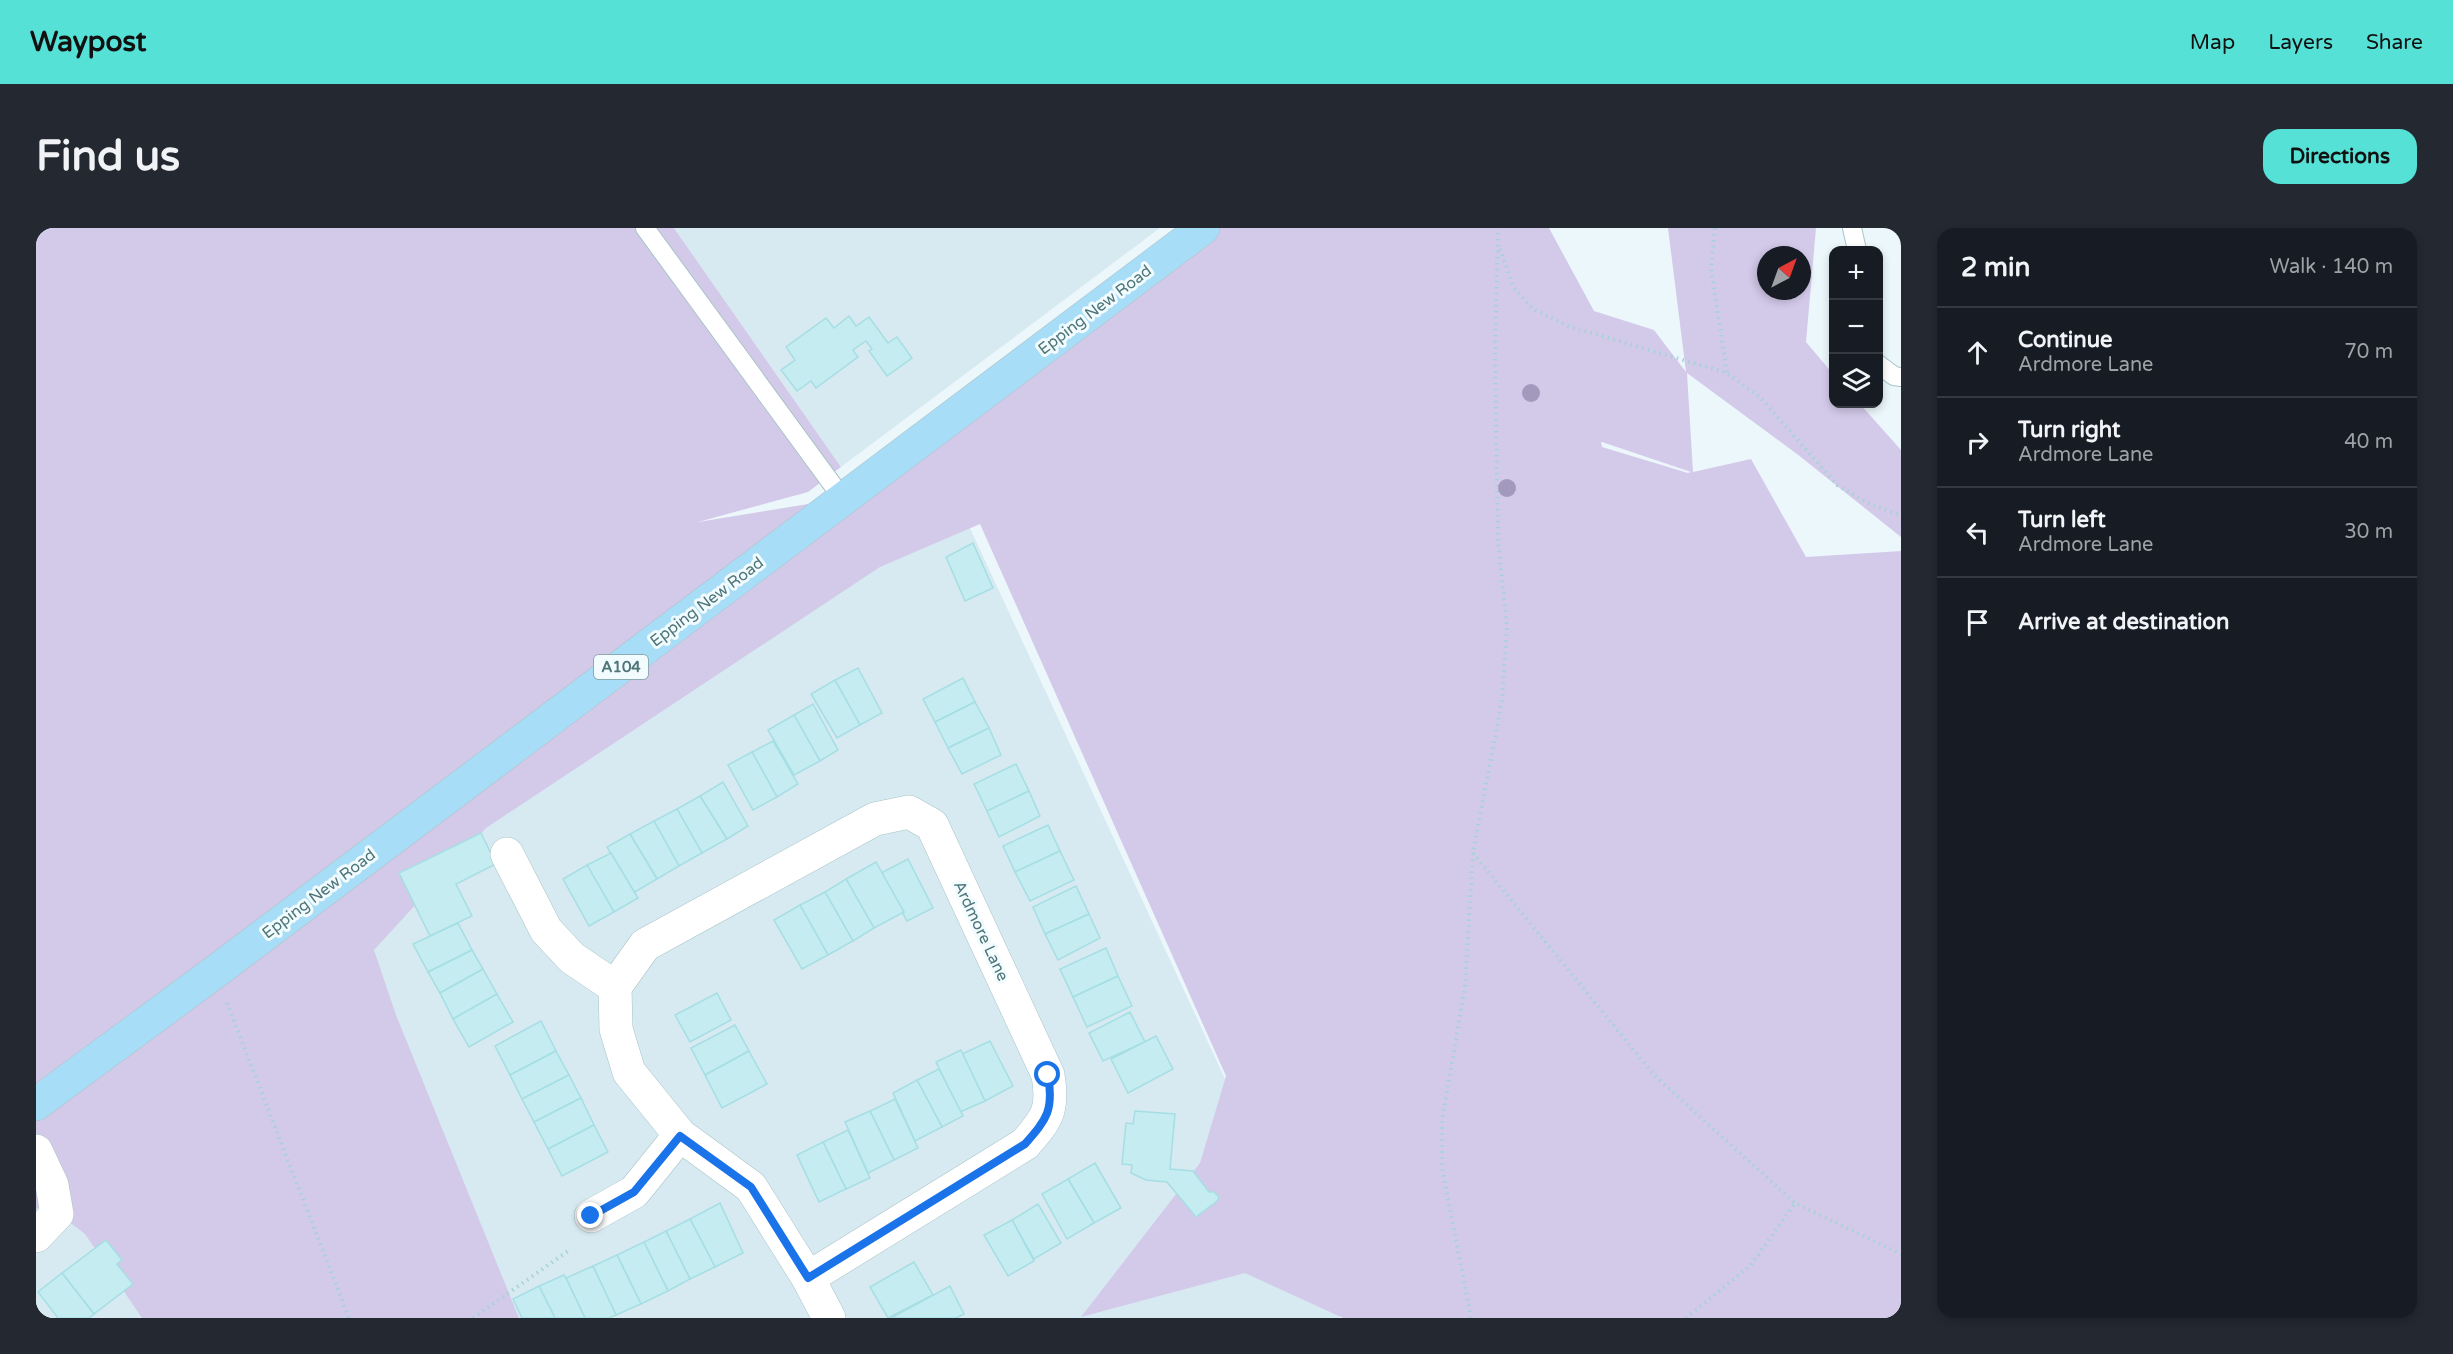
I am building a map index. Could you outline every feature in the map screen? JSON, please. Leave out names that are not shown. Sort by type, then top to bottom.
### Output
[{"type":"main road","name":"Epping New Road","points":[[36,1104],[215,972],[1203,228]]},
{"type":"street","name":"Ardmore Lane","points":[[615,987],[645,945],[875,819],[909,812],[932,825],[1048,1075],[1052,1098],[1046,1120],[1025,1144],[808,1278]]},
{"type":"street","points":[[507,854],[546,930],[572,958],[615,987],[616,1029],[628,1072],[680,1136],[751,1187],[808,1278],[829,1318]]},
{"type":"street","points":[[591,1216],[634,1192],[680,1136]]},
{"type":"street","points":[[36,1151],[52,1185],[57,1214],[36,1236]]},
{"type":"lane","points":[[645,228],[843,500]]},
{"type":"lane","points":[[1852,228],[1856,246]]},
{"type":"lane","points":[[1883,367],[1901,377]]},
{"type":"path","points":[[1471,1318],[1442,1168],[1442,1121],[1465,987],[1473,852],[1502,700],[1507,628],[1498,541],[1495,353],[1498,228]]},
{"type":"path","points":[[1715,228],[1711,268],[1727,373]]},
{"type":"path","points":[[1499,246],[1514,288],[1533,309],[1568,326],[1727,373],[1761,398],[1837,485],[1870,504],[1901,515]]},
{"type":"path","points":[[1473,852],[1654,1075],[1795,1203],[1901,1254]]},
{"type":"path","points":[[215,972],[349,1318]]},
{"type":"path","points":[[1686,1318],[1751,1265],[1795,1203]]},
{"type":"path","points":[[473,1318],[571,1249]]},
{"type":"shaded area","points":[[36,228],[674,228],[841,467],[808,492],[698,522],[857,496],[1205,228],[1549,228],[1594,311],[1654,330],[1686,372],[1668,228],[1816,228],[1811,285],[1811,246],[1757,246],[1757,300],[1810,300],[1806,342],[1829,369],[1829,408],[1864,408],[1901,450],[1901,537],[1797,454],[1687,373],[1693,472],[1751,459],[1806,557],[1901,551],[1901,1318],[1343,1318],[1245,1273],[1081,1317],[1200,1163],[1226,1076],[980,524],[880,567],[486,828],[374,950],[396,1015],[519,1318],[142,1318],[85,1234],[45,1203],[36,1209]],"holes":[[[1602,442],[1691,472],[1602,447]]]},
{"type":"shaded area","points":[[674,228],[1160,228],[841,467]]},
{"type":"shaded area","points":[[938,459],[1264,1163],[1340,1318],[518,1318],[329,924]]},
{"type":"shaded area","points":[[36,1137],[153,1318],[36,1318]]},
{"type":"building","points":[[849,316],[856,326],[869,317],[888,343],[897,337],[912,358],[887,376],[869,351],[872,349],[866,341],[853,350],[858,357],[816,388],[811,381],[797,391],[781,370],[795,360],[786,347],[826,318],[834,328]]},
{"type":"building","points":[[973,543],[993,588],[965,601],[946,557]]},
{"type":"building","points":[[858,668],[882,713],[860,725],[835,680]]},
{"type":"building","points":[[963,678],[975,702],[935,722],[923,699]]},
{"type":"building","points":[[835,680],[860,725],[837,738],[811,694]]},
{"type":"building","points":[[975,702],[989,728],[948,748],[935,722]]},
{"type":"building","points":[[813,704],[838,750],[820,761],[794,715]]},
{"type":"building","points":[[794,715],[820,761],[794,775],[768,730]]},
{"type":"building","points":[[989,728],[1001,755],[962,774],[948,748]]},
{"type":"building","points":[[773,741],[798,784],[777,797],[752,752]]},
{"type":"building","points":[[752,752],[777,797],[753,810],[728,765]]},
{"type":"building","points":[[1016,764],[1029,791],[987,811],[974,784]]},
{"type":"building","points":[[723,782],[748,826],[727,839],[700,796]]},
{"type":"building","points":[[1029,791],[1040,816],[999,837],[987,811]]},
{"type":"building","points":[[700,796],[727,839],[702,853],[677,809]]},
{"type":"building","points":[[677,809],[702,853],[679,866],[654,821]]},
{"type":"building","points":[[654,821],[679,866],[657,879],[630,834]]},
{"type":"building","points":[[1048,825],[1060,851],[1015,872],[1003,846]]},
{"type":"building","points":[[481,833],[496,864],[456,884],[472,916],[430,936],[399,873]]},
{"type":"building","points":[[630,834],[657,879],[633,893],[607,847]]},
{"type":"building","points":[[1060,851],[1074,880],[1030,901],[1015,872]]},
{"type":"building","points":[[611,853],[638,898],[614,912],[587,865]]},
{"type":"building","points":[[908,859],[933,908],[907,921],[881,873]]},
{"type":"building","points":[[876,862],[904,912],[874,928],[846,879]]},
{"type":"building","points":[[587,865],[614,912],[589,926],[563,879]]},
{"type":"building","points":[[846,879],[874,928],[853,941],[825,892]]},
{"type":"building","points":[[1076,886],[1089,914],[1045,934],[1033,907]]},
{"type":"building","points":[[825,892],[853,941],[828,955],[800,905]]},
{"type":"building","points":[[800,905],[828,955],[802,969],[774,920]]},
{"type":"building","points":[[1089,914],[1100,938],[1058,960],[1045,934]]},
{"type":"building","points":[[458,923],[472,950],[428,972],[413,944]]},
{"type":"building","points":[[1106,948],[1118,976],[1073,997],[1060,969]]},
{"type":"building","points":[[472,950],[483,969],[440,993],[428,972]]},
{"type":"building","points":[[483,969],[497,994],[453,1019],[440,993]]},
{"type":"building","points":[[1118,976],[1132,1006],[1087,1027],[1073,997]]},
{"type":"building","points":[[717,993],[731,1020],[690,1042],[675,1015]]},
{"type":"building","points":[[497,994],[513,1022],[469,1047],[453,1019]]},
{"type":"building","points":[[1130,1012],[1145,1042],[1103,1061],[1089,1033]]},
{"type":"building","points":[[541,1021],[556,1051],[510,1075],[495,1046]]},
{"type":"building","points":[[735,1025],[749,1051],[705,1075],[691,1048]]},
{"type":"building","points":[[1156,1036],[1173,1069],[1128,1093],[1111,1059]]},
{"type":"building","points":[[990,1041],[1013,1086],[985,1101],[962,1054]]},
{"type":"building","points":[[961,1050],[985,1101],[960,1112],[936,1062]]},
{"type":"building","points":[[556,1051],[569,1075],[522,1099],[510,1075]]},
{"type":"building","points":[[749,1051],[767,1084],[722,1108],[705,1075]]},
{"type":"building","points":[[939,1069],[963,1116],[942,1127],[917,1080]]},
{"type":"building","points":[[569,1075],[581,1098],[534,1122],[522,1099]]},
{"type":"building","points":[[917,1080],[942,1127],[915,1141],[893,1093]]},
{"type":"building","points":[[581,1098],[594,1125],[548,1149],[534,1122]]},
{"type":"building","points":[[895,1099],[918,1148],[894,1160],[870,1111]]},
{"type":"building","points":[[870,1111],[894,1160],[868,1173],[845,1122]]},
{"type":"building","points":[[1135,1111],[1175,1114],[1170,1169],[1193,1171],[1209,1192],[1214,1192],[1219,1197],[1196,1217],[1167,1182],[1146,1180],[1131,1173],[1132,1165],[1122,1164],[1126,1123],[1133,1124]]},
{"type":"building","points":[[594,1125],[608,1152],[562,1176],[548,1149]]},
{"type":"building","points":[[848,1130],[870,1178],[846,1189],[823,1142]]},
{"type":"building","points":[[823,1142],[846,1189],[819,1202],[797,1155]]},
{"type":"building","points":[[1095,1163],[1121,1208],[1094,1223],[1068,1179]]},
{"type":"building","points":[[1068,1179],[1094,1223],[1067,1239],[1042,1194]]},
{"type":"building","points":[[720,1203],[743,1253],[715,1267],[690,1219]]},
{"type":"building","points":[[1038,1204],[1061,1243],[1034,1259],[1012,1220]]},
{"type":"building","points":[[690,1219],[715,1267],[690,1279],[666,1231]]},
{"type":"building","points":[[1012,1220],[1034,1261],[1008,1276],[984,1235]]},
{"type":"building","points":[[666,1231],[690,1279],[668,1291],[644,1242]]},
{"type":"building","points":[[106,1240],[122,1260],[117,1264],[133,1284],[94,1314],[62,1273]]},
{"type":"building","points":[[644,1242],[668,1291],[641,1304],[617,1255]]},
{"type":"building","points":[[617,1255],[641,1304],[616,1315],[593,1266]]},
{"type":"building","points":[[914,1262],[933,1295],[888,1318],[870,1287]]},
{"type":"building","points":[[593,1266],[616,1315],[609,1318],[585,1318],[566,1278]]},
{"type":"building","points":[[62,1273],[94,1314],[89,1318],[58,1318],[38,1292]]},
{"type":"building","points":[[564,1275],[585,1318],[555,1318],[539,1286]]},
{"type":"building","points":[[539,1286],[555,1318],[522,1318],[513,1299]]},
{"type":"building","points":[[950,1286],[964,1314],[956,1318],[891,1318]]},
{"type":"route","points":[[591,1216],[634,1192],[680,1136],[751,1187],[808,1278],[1025,1144],[1046,1120],[1052,1098],[1048,1075]]}]
